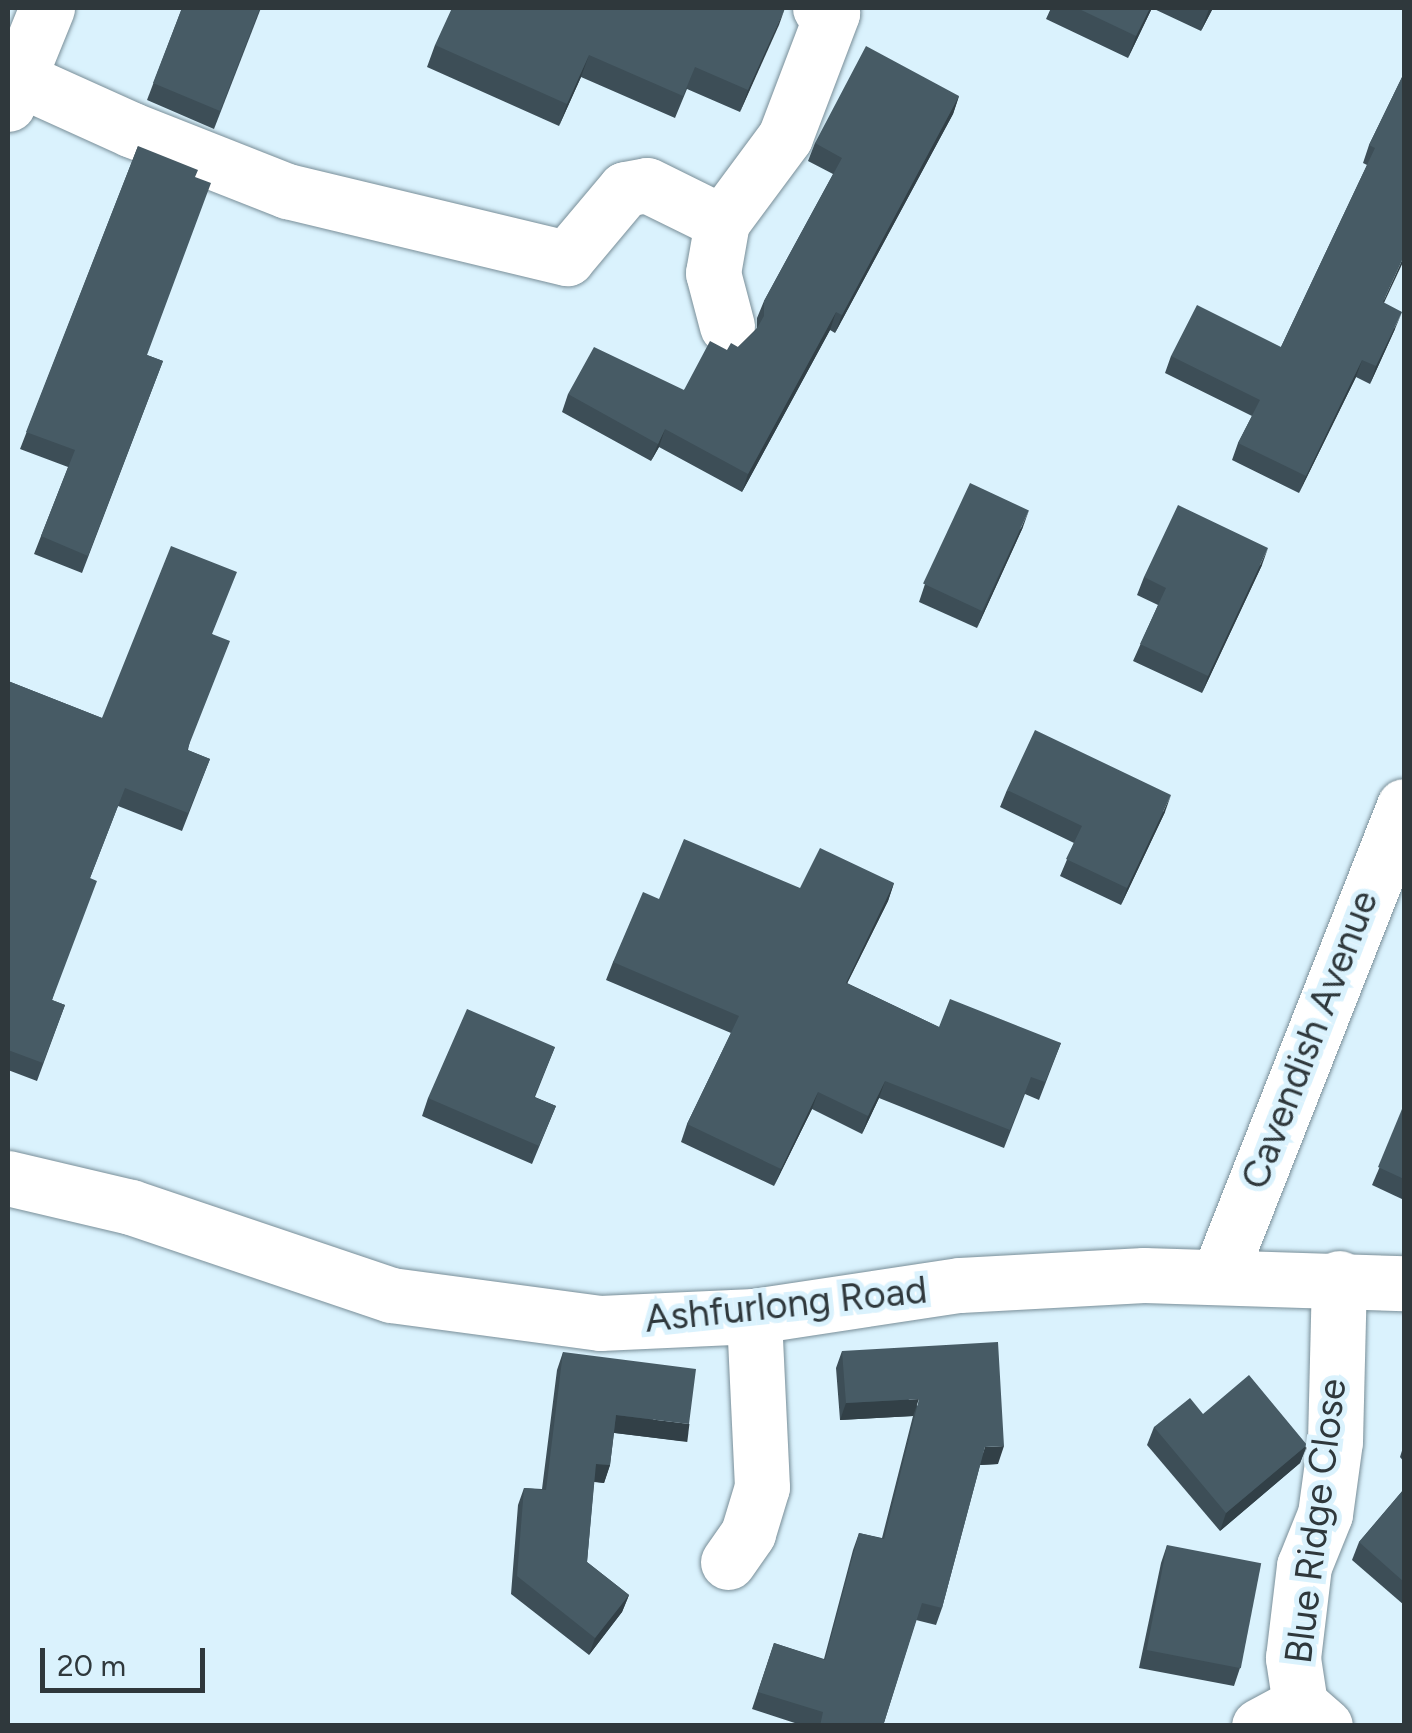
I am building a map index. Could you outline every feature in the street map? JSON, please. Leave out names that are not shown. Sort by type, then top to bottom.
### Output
[{"type":"street","points":[[47,8],[12,91],[132,130],[287,191],[567,258],[625,189],[647,185],[722,222]]},
{"type":"street","points":[[727,326],[713,273],[722,222],[786,137],[832,13],[820,8]]},
{"type":"street","name":"Cavendish Avenue","points":[[1219,1274],[1404,806]]},
{"type":"street","name":"Ashfurlong Road","points":[[8,1178],[131,1206],[392,1295],[600,1324],[754,1316],[960,1285],[1219,1274],[1404,1283]]},
{"type":"street","name":"Blue Ridge Close","points":[[1295,1718],[1296,1617],[1304,1566],[1324,1514],[1335,1441],[1339,1278]]},
{"type":"street","points":[[728,1562],[748,1533],[762,1487],[754,1316]]},
{"type":"building","points":[[182,8],[260,8],[220,111],[153,83]]},
{"type":"building","points":[[452,8],[785,8],[748,90],[695,67],[683,96],[589,55],[567,104],[435,45]]},
{"type":"building","points":[[1077,8],[1150,8],[1136,36]]},
{"type":"building","points":[[866,46],[959,96],[842,315],[836,312],[748,474],[665,429],[658,444],[568,394],[594,347],[684,390],[710,341],[727,350],[731,343],[738,347],[756,330],[764,316],[764,301],[842,158],[815,143]]},
{"type":"building","points":[[1404,73],[1404,256],[1383,302],[1402,312],[1376,366],[1362,360],[1306,476],[1238,443],[1260,400],[1171,356],[1197,305],[1281,347],[1375,148],[1369,145]]},
{"type":"building","points":[[138,146],[198,170],[195,177],[211,183],[147,355],[163,361],[88,556],[41,536],[75,450],[26,432]]},
{"type":"building","points":[[970,483],[1029,510],[982,611],[923,584]]},
{"type":"building","points":[[1178,505],[1268,548],[1208,676],[1140,644],[1166,588],[1144,577]]},
{"type":"building","points":[[171,546],[237,572],[212,634],[230,641],[187,750],[210,759],[188,813],[125,788],[90,878],[97,881],[52,1000],[65,1005],[43,1063],[8,1050],[8,681],[102,718]]},
{"type":"building","points":[[1035,730],[1171,795],[1127,888],[1066,859],[1082,826],[1007,790]]},
{"type":"building","points":[[684,839],[800,888],[820,848],[894,883],[846,983],[939,1027],[950,999],[1061,1043],[1045,1082],[1031,1077],[1010,1130],[885,1081],[868,1116],[818,1092],[781,1169],[687,1124],[739,1016],[613,962],[643,892],[659,899]]},
{"type":"building","points":[[467,1009],[555,1047],[534,1097],[556,1106],[539,1146],[428,1098]]},
{"type":"building","points":[[1404,1110],[1404,1179],[1378,1167]]},
{"type":"building","points":[[998,1342],[1004,1446],[985,1447],[942,1608],[922,1603],[883,1726],[820,1726],[823,1712],[758,1692],[774,1643],[825,1660],[859,1533],[884,1539],[919,1399],[846,1403],[842,1351]]},
{"type":"building","points":[[563,1352],[696,1369],[689,1424],[616,1415],[610,1465],[596,1464],[587,1562],[629,1595],[595,1638],[517,1576],[524,1488],[546,1490]]},
{"type":"building","points":[[1249,1375],[1307,1445],[1226,1513],[1154,1427],[1190,1398],[1203,1414]]},
{"type":"building","points":[[1404,1489],[1404,1582],[1359,1542]]},
{"type":"building","points":[[1167,1545],[1261,1563],[1241,1668],[1147,1650]]}]
